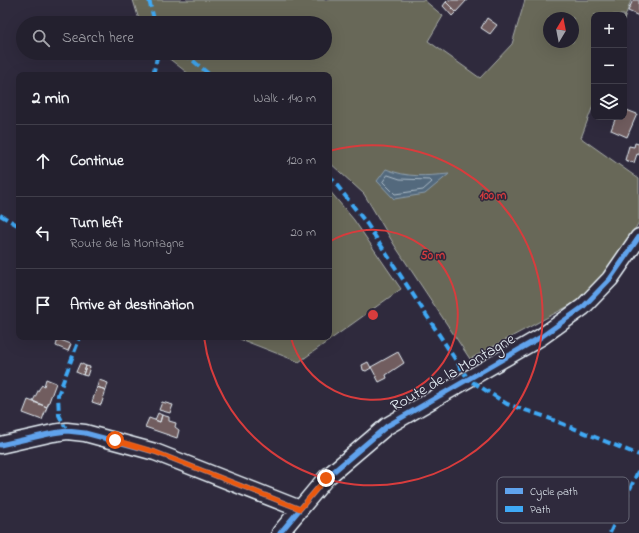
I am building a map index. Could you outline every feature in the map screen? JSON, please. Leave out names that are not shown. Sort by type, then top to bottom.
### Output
[{"type":"street","name":"Route de la Montagne","points":[[280,533],[326,478],[387,426],[541,337],[583,307],[610,279],[639,237]]},
{"type":"street","points":[[0,445],[60,432],[85,433],[155,452],[300,509]]},
{"type":"green space","points":[[133,0],[424,0],[443,16],[428,41],[480,78],[512,44],[525,0],[631,0],[627,12],[591,12],[591,111],[581,138],[639,179],[639,222],[602,288],[470,359],[395,246],[364,194],[332,165],[332,72],[186,72],[171,60],[332,60],[332,16],[138,16]]},
{"type":"green space","points":[[332,194],[354,220],[401,289],[332,338]]},
{"type":"green space","points":[[243,340],[330,340],[299,362]]},
{"type":"water","points":[[386,169],[409,175],[424,176],[449,174],[425,194],[394,199],[377,181]]},
{"type":"building","points":[[448,0],[467,0],[456,12],[446,2]]},
{"type":"building","points":[[633,0],[639,0],[639,16],[628,11]]},
{"type":"building","points":[[446,2],[456,12],[452,16],[443,6]]},
{"type":"building","points":[[487,18],[497,25],[490,34],[481,28]]},
{"type":"building","points":[[627,110],[637,114],[627,137],[611,130],[615,120],[627,120]]},
{"type":"building","points":[[635,143],[639,144],[639,155],[637,154],[634,163],[625,160],[629,146],[634,147]]},
{"type":"building","points":[[58,340],[71,344],[68,351],[56,346]]},
{"type":"building","points":[[398,352],[404,363],[386,375],[387,378],[379,382],[371,367]]},
{"type":"building","points":[[368,362],[371,368],[366,371],[363,370],[362,365]]},
{"type":"building","points":[[80,363],[86,366],[83,375],[76,372]]},
{"type":"building","points":[[86,366],[90,367],[87,376],[83,375]]},
{"type":"building","points":[[46,379],[56,383],[47,407],[33,401],[39,389],[42,385],[44,386]]},
{"type":"building","points":[[99,380],[108,383],[106,390],[97,387]]},
{"type":"building","points":[[97,387],[106,390],[101,405],[92,402]]},
{"type":"building","points":[[28,400],[47,407],[42,420],[23,413]]},
{"type":"building","points":[[162,402],[173,405],[170,413],[159,410]]},
{"type":"building","points":[[158,413],[162,415],[160,422],[155,420]]},
{"type":"building","points":[[162,415],[169,417],[169,421],[176,423],[175,427],[179,430],[177,438],[145,427],[149,418],[160,422]]},
{"type":"marked path","points":[[149,0],[153,16]]},
{"type":"marked path","points":[[154,72],[156,60]]},
{"type":"marked path","points":[[192,60],[206,72]]},
{"type":"marked path","points":[[332,179],[367,224],[468,379],[507,404],[546,417],[639,455]]},
{"type":"marked path","points":[[0,215],[16,224]]},
{"type":"marked path","points":[[67,431],[59,415],[58,395],[79,340]]},
{"type":"marked path","points":[[629,491],[639,469]]},
{"type":"marked path","points":[[610,533],[615,523]]},
{"type":"cycle path","points":[[280,533],[326,478],[387,426],[541,337],[583,307],[610,279],[639,237]]},
{"type":"cycle path","points":[[0,445],[67,431],[85,433],[155,452],[300,509]]},
{"type":"route","points":[[115,440],[155,452],[300,509],[326,478]]}]
